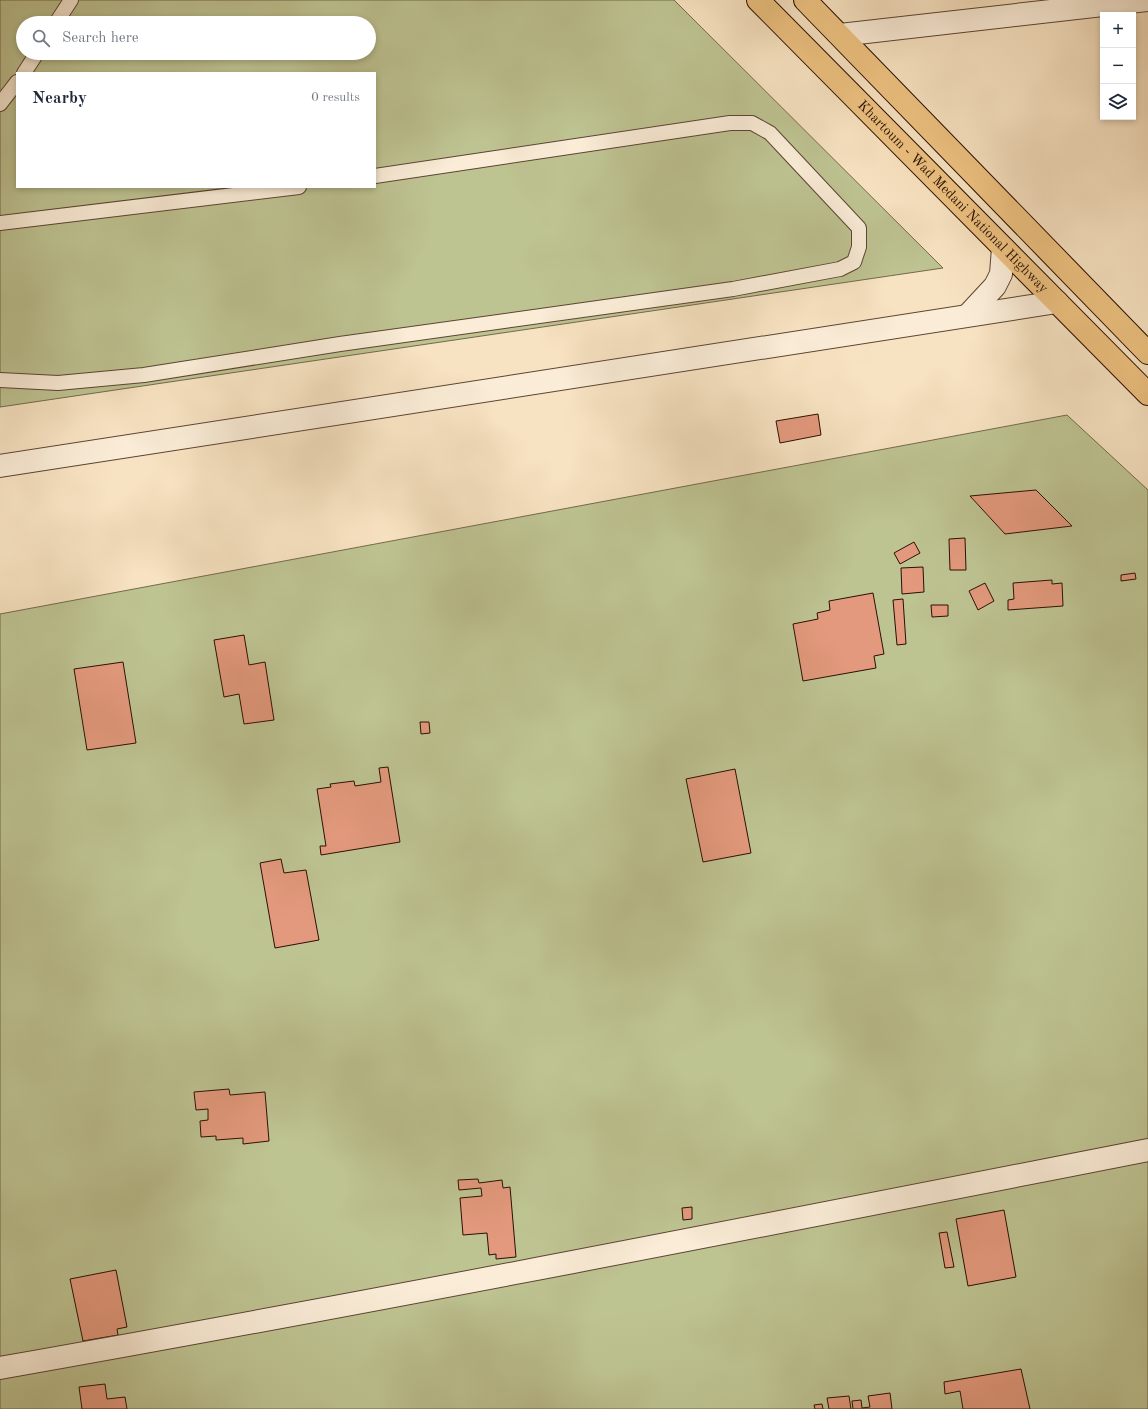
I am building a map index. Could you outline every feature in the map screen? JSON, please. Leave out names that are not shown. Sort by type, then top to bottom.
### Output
[{"type":"highway","name":"Khartoum - Wad Medani National Highway","points":[[758,0],[1148,394]]},
{"type":"highway","name":"Khartoum - Wad Medani National Highway","points":[[805,0],[1148,353]]},
{"type":"street","points":[[840,35],[1147,0]]},
{"type":"street","points":[[969,314],[995,286],[1001,274],[1003,248]]},
{"type":"street","points":[[0,466],[969,314],[1056,302]]},
{"type":"street","points":[[0,1368],[235,1327],[649,1248],[1148,1150]]},
{"type":"lane","points":[[61,16],[71,0]]},
{"type":"lane","points":[[25,72],[32,60]]},
{"type":"lane","points":[[0,104],[16,83]]},
{"type":"lane","points":[[0,380],[58,383],[144,375],[340,344],[733,289],[840,269],[854,262],[859,247],[859,228],[770,133],[752,123],[730,123],[376,176]]},
{"type":"lane","points":[[0,223],[292,188]]},
{"type":"green space","points":[[0,0],[674,0],[943,268],[0,407]]},
{"type":"green space","points":[[1067,415],[1148,490],[1148,1409],[0,1409],[0,614]]},
{"type":"building","points":[[818,414],[821,435],[780,443],[776,421]]},
{"type":"building","points":[[1036,490],[1072,526],[1005,534],[970,496]]},
{"type":"building","points":[[965,538],[966,570],[950,570],[949,539]]},
{"type":"building","points":[[914,542],[920,553],[900,564],[894,553]]},
{"type":"building","points":[[923,567],[924,592],[902,594],[901,568]]},
{"type":"building","points":[[1135,573],[1136,579],[1121,581],[1121,575]]},
{"type":"building","points":[[1052,580],[1052,584],[1062,583],[1063,606],[1008,610],[1008,600],[1014,599],[1013,583]]},
{"type":"building","points":[[985,583],[994,601],[978,610],[969,591]]},
{"type":"building","points":[[873,593],[884,654],[874,656],[876,668],[803,681],[793,624],[818,619],[817,613],[830,610],[829,601]]},
{"type":"building","points":[[903,599],[906,644],[897,645],[893,600]]},
{"type":"building","points":[[931,605],[948,605],[948,616],[932,617]]},
{"type":"building","points":[[244,635],[249,665],[265,662],[274,720],[244,724],[239,694],[224,697],[214,640]]},
{"type":"building","points":[[123,662],[136,743],[87,750],[74,669]]},
{"type":"building","points":[[420,722],[429,722],[430,733],[421,734]]},
{"type":"building","points":[[388,767],[400,842],[321,855],[320,846],[326,846],[317,789],[331,787],[330,784],[354,781],[355,786],[381,782],[379,768]]},
{"type":"building","points":[[735,769],[751,853],[703,862],[686,779]]},
{"type":"building","points":[[281,859],[284,873],[306,870],[319,940],[275,948],[260,863]]},
{"type":"building","points":[[229,1089],[230,1095],[265,1092],[269,1141],[243,1144],[243,1138],[216,1140],[216,1136],[201,1137],[200,1121],[208,1120],[208,1109],[196,1110],[194,1092]]},
{"type":"building","points":[[478,1179],[479,1183],[502,1180],[503,1188],[510,1187],[516,1257],[496,1259],[496,1254],[489,1255],[487,1233],[463,1235],[460,1198],[482,1196],[481,1188],[459,1190],[458,1180]]},
{"type":"building","points":[[692,1207],[692,1219],[683,1220],[682,1208]]},
{"type":"building","points":[[1004,1210],[1016,1277],[968,1286],[956,1219]]},
{"type":"building","points":[[947,1232],[954,1267],[945,1268],[939,1233]]},
{"type":"building","points":[[116,1270],[127,1327],[117,1329],[118,1335],[83,1341],[70,1279]]},
{"type":"building","points":[[1021,1369],[1030,1409],[963,1409],[960,1391],[945,1394],[944,1382]]},
{"type":"building","points":[[105,1384],[107,1399],[125,1397],[127,1409],[82,1409],[79,1387]]},
{"type":"building","points":[[890,1393],[892,1409],[853,1409],[852,1401],[861,1400],[862,1408],[870,1407],[868,1396]]},
{"type":"building","points":[[849,1396],[851,1409],[829,1409],[827,1398]]},
{"type":"building","points":[[822,1404],[823,1409],[815,1409],[814,1405]]}]
